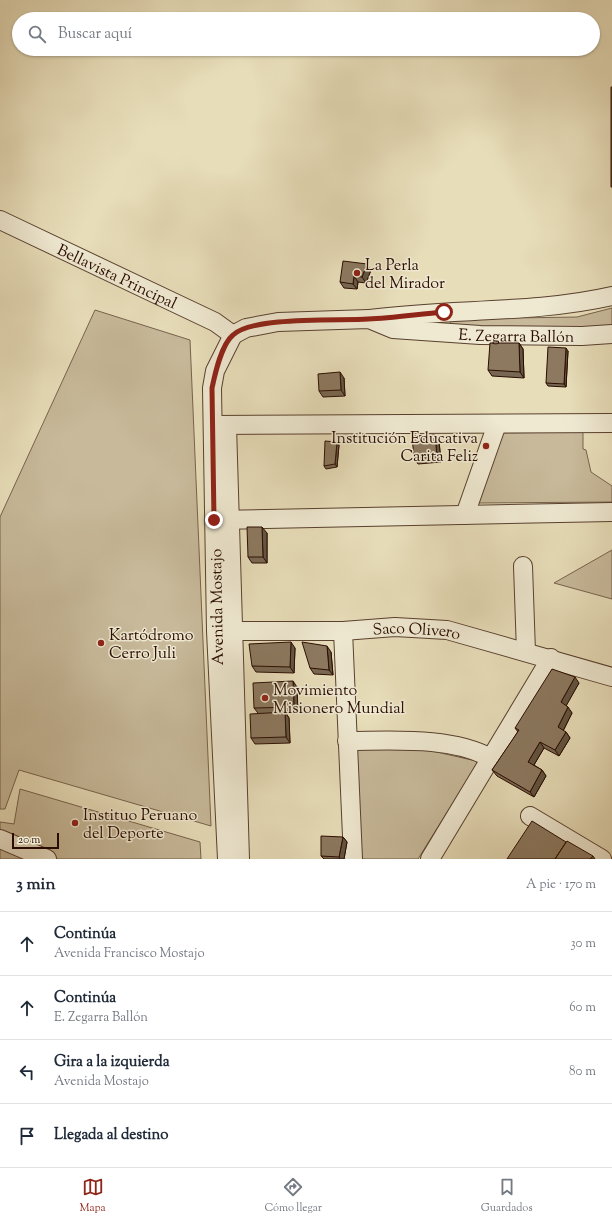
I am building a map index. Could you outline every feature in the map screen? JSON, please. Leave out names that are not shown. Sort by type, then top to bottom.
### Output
[{"type":"street","name":"Bellavista Principal","points":[[0,220],[215,322],[233,335]]},
{"type":"street","points":[[369,319],[397,315],[550,305],[591,301],[612,296]]},
{"type":"street","name":"E. Zegarra Ballón","points":[[233,335],[246,328],[278,322],[369,319],[393,329],[480,335],[582,336],[612,334]]},
{"type":"street","points":[[233,335],[215,371],[212,388],[220,425],[222,520],[234,631],[240,859]]},
{"type":"street","points":[[220,425],[612,423]]},
{"type":"street","points":[[465,515],[497,424]]},
{"type":"street","points":[[222,520],[612,512]]},
{"type":"street","name":"Avenida Mostajo","points":[[222,520],[216,631],[227,859]]},
{"type":"street","points":[[523,566],[526,652]]},
{"type":"street","name":"Saco Olivero","points":[[216,631],[343,631],[375,627],[447,630],[551,658],[612,677]]},
{"type":"street","points":[[343,631],[353,859]]},
{"type":"street","points":[[430,859],[551,658]]},
{"type":"street","points":[[347,741],[418,741],[482,753],[490,758]]},
{"type":"street","points":[[530,816],[602,859]]},
{"type":"street","points":[[0,838],[47,859]]},
{"type":"shaded area","points":[[612,308],[612,325],[576,331],[453,329],[449,319],[577,317]]},
{"type":"shaded area","name":"Kartódromo Cerro Juli","points":[[95,310],[190,340],[211,826],[19,770],[5,809],[0,809],[0,517]]},
{"type":"shaded area","points":[[583,432],[583,449],[586,450],[591,472],[612,486],[612,502],[477,503],[496,433]]},
{"type":"shaded area","points":[[612,550],[612,599],[554,583]]},
{"type":"shaded area","points":[[359,747],[428,750],[476,761],[477,764],[418,859],[361,859],[356,751]]},
{"type":"shaded area","name":"Instituo Peruano del Deporte","points":[[20,789],[200,842],[201,859],[0,859],[0,822],[14,824]]},
{"type":"building","points":[[612,87],[612,187],[611,187]]},
{"type":"building","points":[[343,261],[367,264],[362,277],[354,276],[353,284],[340,282]]},
{"type":"building","points":[[490,343],[519,343],[520,372],[488,370]]},
{"type":"building","points":[[548,347],[566,348],[564,384],[546,383]]},
{"type":"building","points":[[340,372],[341,390],[319,391],[318,374]]},
{"type":"building","points":[[435,435],[437,456],[414,458],[412,436]]},
{"type":"building","points":[[325,441],[337,442],[335,464],[324,466]]},
{"type":"building","points":[[247,527],[262,527],[263,557],[248,557]]},
{"type":"building","points":[[291,642],[290,667],[252,666],[249,644]]},
{"type":"building","points":[[302,642],[327,646],[329,670],[310,668]]},
{"type":"building","points":[[552,669],[575,677],[561,702],[568,707],[558,727],[566,732],[555,750],[540,742],[528,762],[542,770],[530,792],[492,770],[519,730],[515,728]]},
{"type":"building","points":[[293,681],[294,707],[254,708],[253,683]]},
{"type":"building","points":[[285,712],[286,737],[251,738],[250,714]]},
{"type":"building","points":[[532,821],[566,842],[555,859],[507,859]]},
{"type":"building","points":[[321,836],[343,837],[339,857],[321,856]]},
{"type":"building","points":[[567,841],[593,856],[590,859],[555,859]]},
{"type":"place","name":"La Perla del Mirador","points":[[357,273]]},
{"type":"place","name":"Institución Educativa Carita Feliz","points":[[486,446]]},
{"type":"place","name":"Kartódromo Cerro Juli","points":[[101,643]]},
{"type":"place","name":"Movimiento Misionero Mundial","points":[[265,698]]},
{"type":"place","name":"Instituo Peruano del Deporte","points":[[75,823]]},
{"type":"route","points":[[214,520],[212,388],[215,371],[226,345],[233,335],[246,328],[278,322],[369,319],[397,315],[444,312]]}]
